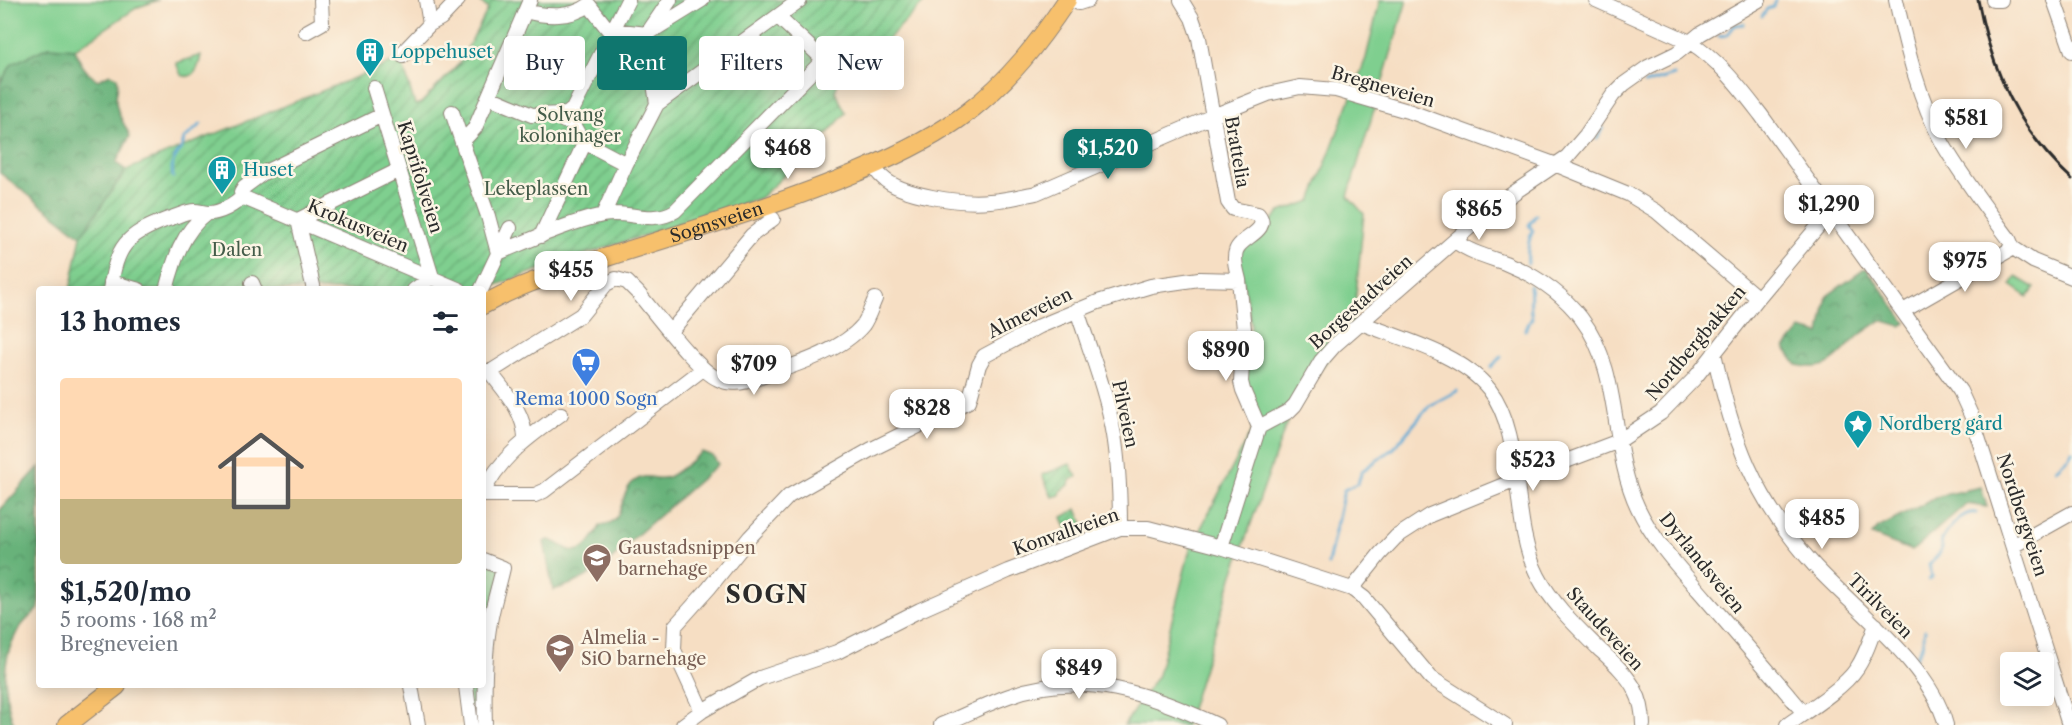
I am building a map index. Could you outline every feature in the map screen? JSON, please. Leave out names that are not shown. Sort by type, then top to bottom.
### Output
[{"type":"main road","name":"Sognsveien","points":[[486,304],[532,282],[793,197],[874,165],[937,133],[981,102],[1021,62],[1068,0]]},
{"type":"main road","points":[[67,725],[114,688]]},
{"type":"street","points":[[306,32],[322,23],[321,0]]},
{"type":"street","points":[[426,0],[430,24]]},
{"type":"street","points":[[403,56],[405,50],[430,24],[441,18],[458,0]]},
{"type":"street","points":[[609,29],[620,0]]},
{"type":"street","points":[[626,164],[584,144],[565,117],[567,107],[609,29],[628,0]]},
{"type":"street","points":[[657,104],[647,34],[670,0]]},
{"type":"street","points":[[462,142],[475,128],[528,6],[552,15],[583,10],[590,2],[609,29],[647,34],[702,0]]},
{"type":"street","points":[[778,17],[779,0]]},
{"type":"street","points":[[603,215],[657,104],[800,0]]},
{"type":"street","points":[[1068,0],[1079,3],[1088,0]]},
{"type":"street","name":"Brattelia","points":[[1180,0],[1192,18],[1199,38],[1228,202],[1233,209],[1257,214],[1262,220],[1261,227],[1242,241],[1236,249],[1235,260],[1239,280]]},
{"type":"street","name":"Nordbergveien","points":[[1596,0],[1690,42],[1717,63],[1744,92],[1904,311],[1967,404],[2069,725]]},
{"type":"street","name":"Borgestadveien","points":[[1259,427],[1280,417],[1295,405],[1320,361],[1335,345],[1500,202],[1557,165],[1578,146],[1618,89],[1635,76],[1677,53],[1710,28],[1759,0]]},
{"type":"street","points":[[1896,0],[1914,75],[1933,123],[1955,163],[2013,248],[2033,261],[2072,277]]},
{"type":"street","points":[[1993,0],[2001,0]]},
{"type":"street","points":[[2054,0],[2072,51]]},
{"type":"street","points":[[778,17],[816,53]]},
{"type":"street","points":[[498,253],[603,215],[619,214],[658,218],[675,211],[816,68]]},
{"type":"street","name":"Bregneveien","points":[[874,165],[885,180],[908,190],[951,201],[988,202],[1036,193],[1213,116],[1280,90],[1300,87],[1325,88],[1412,112],[1607,184],[1646,203],[1758,298]]},
{"type":"street","name":"Kaprifolveien","points":[[374,88],[432,277]]},
{"type":"street","points":[[489,97],[532,115],[565,117]]},
{"type":"street","points":[[452,112],[488,216],[498,253]]},
{"type":"street","points":[[167,286],[184,238],[198,220],[207,213],[236,203],[242,197],[241,192],[244,187],[263,174],[382,115]]},
{"type":"street","points":[[541,236],[584,144]]},
{"type":"street","points":[[313,286],[298,220],[399,170]]},
{"type":"street","name":"Krokusveien","points":[[242,197],[451,286]]},
{"type":"street","points":[[111,286],[118,254],[129,239],[143,230],[193,211],[207,213]]},
{"type":"street","name":"Nordbergbakken","points":[[1352,589],[1380,554],[1406,529],[1445,508],[1619,441],[1661,413],[1676,399],[1831,211]]},
{"type":"street","points":[[671,331],[752,235],[773,219]]},
{"type":"street","points":[[483,286],[510,228]]},
{"type":"street","name":"Dyrlandsveien","points":[[1455,241],[1470,250],[1537,279],[1558,294],[1581,317],[1602,355],[1631,492],[1647,524],[1677,566],[1804,713]]},
{"type":"street","points":[[1904,311],[2013,248]]},
{"type":"street","points":[[420,286],[432,277]]},
{"type":"street","points":[[525,439],[525,426],[519,412],[486,371],[580,315],[606,284],[616,279],[627,282],[638,293],[703,369],[718,380],[730,383],[744,382],[821,356],[865,323],[875,299]]},
{"type":"street","name":"Almeveien","points":[[702,711],[674,650],[675,626],[750,537],[789,496],[870,450],[969,401],[979,365],[984,356],[1032,330],[1077,310],[1165,283],[1199,279],[1239,280]]},
{"type":"street","points":[[1221,547],[1259,427],[1241,382],[1245,329],[1239,280]]},
{"type":"street","name":"Pilveien","points":[[1077,310],[1102,386],[1114,433],[1120,485],[1120,528]]},
{"type":"street","name":"Staudeveien","points":[[1361,323],[1452,360],[1482,381],[1495,399],[1503,413],[1508,433],[1522,530],[1539,578],[1555,603],[1628,679],[1639,698],[1643,725]]},
{"type":"street","name":"Tirilveien","points":[[1714,353],[1733,429],[1757,485],[1790,536],[1812,563],[1876,625],[1904,656],[1939,705],[1946,725]]},
{"type":"street","points":[[486,494],[535,495],[544,491],[703,369]]},
{"type":"street","points":[[486,489],[497,470],[525,439],[561,414]]},
{"type":"street","points":[[2013,546],[2072,513]]},
{"type":"street","name":"Konvallveien","points":[[683,725],[702,711],[760,678],[837,652],[920,610],[1008,571],[1120,528],[1148,528],[1221,547],[1352,589],[1364,598],[1431,678],[1505,725]]},
{"type":"street","points":[[486,561],[503,568],[490,621],[486,651]]},
{"type":"street","points":[[1787,725],[1840,686],[1856,671],[1876,625]]},
{"type":"street","points":[[941,725],[1008,696],[1029,690],[1088,683],[1159,701],[1216,725]]},
{"type":"street","points":[[411,688],[418,725]]},
{"type":"street","points":[[466,688],[471,725]]},
{"type":"street","points":[[484,688],[485,725]]},
{"type":"green space","points":[[0,0],[159,0],[138,7],[75,49],[48,47],[13,64],[0,83]]},
{"type":"green space","name":"Solvang kolonihager","points":[[479,0],[926,0],[891,36],[816,36],[816,90],[835,90],[846,113],[821,141],[760,198],[549,266],[486,289],[486,286],[71,286],[81,236],[126,170],[401,59],[415,105],[421,103],[459,64],[488,9]]},
{"type":"green space","points":[[1380,0],[1407,0],[1348,196],[1364,214],[1353,324],[1291,411],[1233,574],[1186,725],[1124,725],[1158,675],[1190,549],[1255,424],[1245,378],[1251,324],[1238,254],[1280,212],[1311,201],[1366,58]]},
{"type":"green space","points":[[48,47],[75,49],[83,67],[98,80],[110,74],[117,77],[117,107],[130,136],[116,163],[126,170],[81,236],[0,173],[0,83],[12,64]]},
{"type":"green space","points":[[201,55],[193,74],[181,75],[176,63]]},
{"type":"green space","points":[[1866,268],[1906,323],[1901,326],[1881,320],[1827,364],[1819,367],[1797,365],[1785,348],[1801,329],[1820,334],[1827,296]]},
{"type":"green space","points":[[2016,277],[2035,288],[2028,297],[2011,285]]},
{"type":"green space","points":[[702,452],[713,456],[718,464],[603,566],[574,583],[553,590],[544,542],[548,540],[570,550],[580,550],[585,547],[601,525],[609,523],[618,515],[632,483],[642,477],[668,477]]},
{"type":"green space","points":[[1070,464],[1077,477],[1070,480],[1069,485],[1061,490],[1060,495],[1052,497],[1042,475]]},
{"type":"green space","points":[[36,470],[36,611],[19,629],[6,664],[7,701],[14,725],[0,725],[0,510]]},
{"type":"green space","points":[[1981,487],[1987,507],[1966,504],[1912,551],[1872,535],[1878,528],[1939,496]]},
{"type":"green space","points":[[1077,509],[1085,529],[1069,535],[1062,517]]},
{"type":"green space","points":[[486,561],[503,568],[490,621],[485,725],[471,725],[466,688],[486,688]]},
{"type":"waterway","points":[[1762,16],[1767,9],[1773,7],[1776,0]]},
{"type":"waterway","points":[[1719,36],[1727,35],[1735,25],[1744,24]]},
{"type":"waterway","points":[[1645,84],[1674,75]]},
{"type":"waterway","points":[[173,177],[174,159],[184,139],[201,124]]},
{"type":"waterway","points":[[1597,139],[1603,128]]},
{"type":"waterway","points":[[1528,263],[1528,247],[1533,231],[1529,225],[1536,215]]},
{"type":"waterway","points":[[1525,330],[1532,318],[1530,286]]},
{"type":"waterway","points":[[1491,367],[1501,357]]},
{"type":"waterway","points":[[1328,564],[1344,490],[1358,483],[1362,471],[1394,448],[1429,406],[1457,391]]},
{"type":"waterway","points":[[2056,469],[2072,451]]},
{"type":"waterway","points":[[1929,580],[1932,577],[1929,564],[1940,552],[1942,540],[1948,531],[1961,517],[1976,513]]},
{"type":"waterway","points":[[1915,658],[1922,646],[1925,630]]},
{"type":"railway","points":[[1978,0],[1991,50],[2010,97],[2036,140],[2072,179]]},
{"type":"place","name":"Loppehuset","points":[[370,78]]},
{"type":"place","name":"Huset","points":[[222,196]]},
{"type":"place","name":"Rema 1000 Sogn","points":[[586,388]]},
{"type":"place","name":"Nordberg gård","points":[[1858,450]]},
{"type":"place","name":"Gaustadsnippen barnehage","points":[[597,584]]},
{"type":"place","name":"Almelia - SiO barnehage","points":[[560,674]]},
{"type":"district","name":"SOGN","points":[[767,595]]},
{"type":"park label","name":"Lekeplassen","points":[[536,189]]},
{"type":"park label","name":"Dalen","points":[[237,250]]}]
